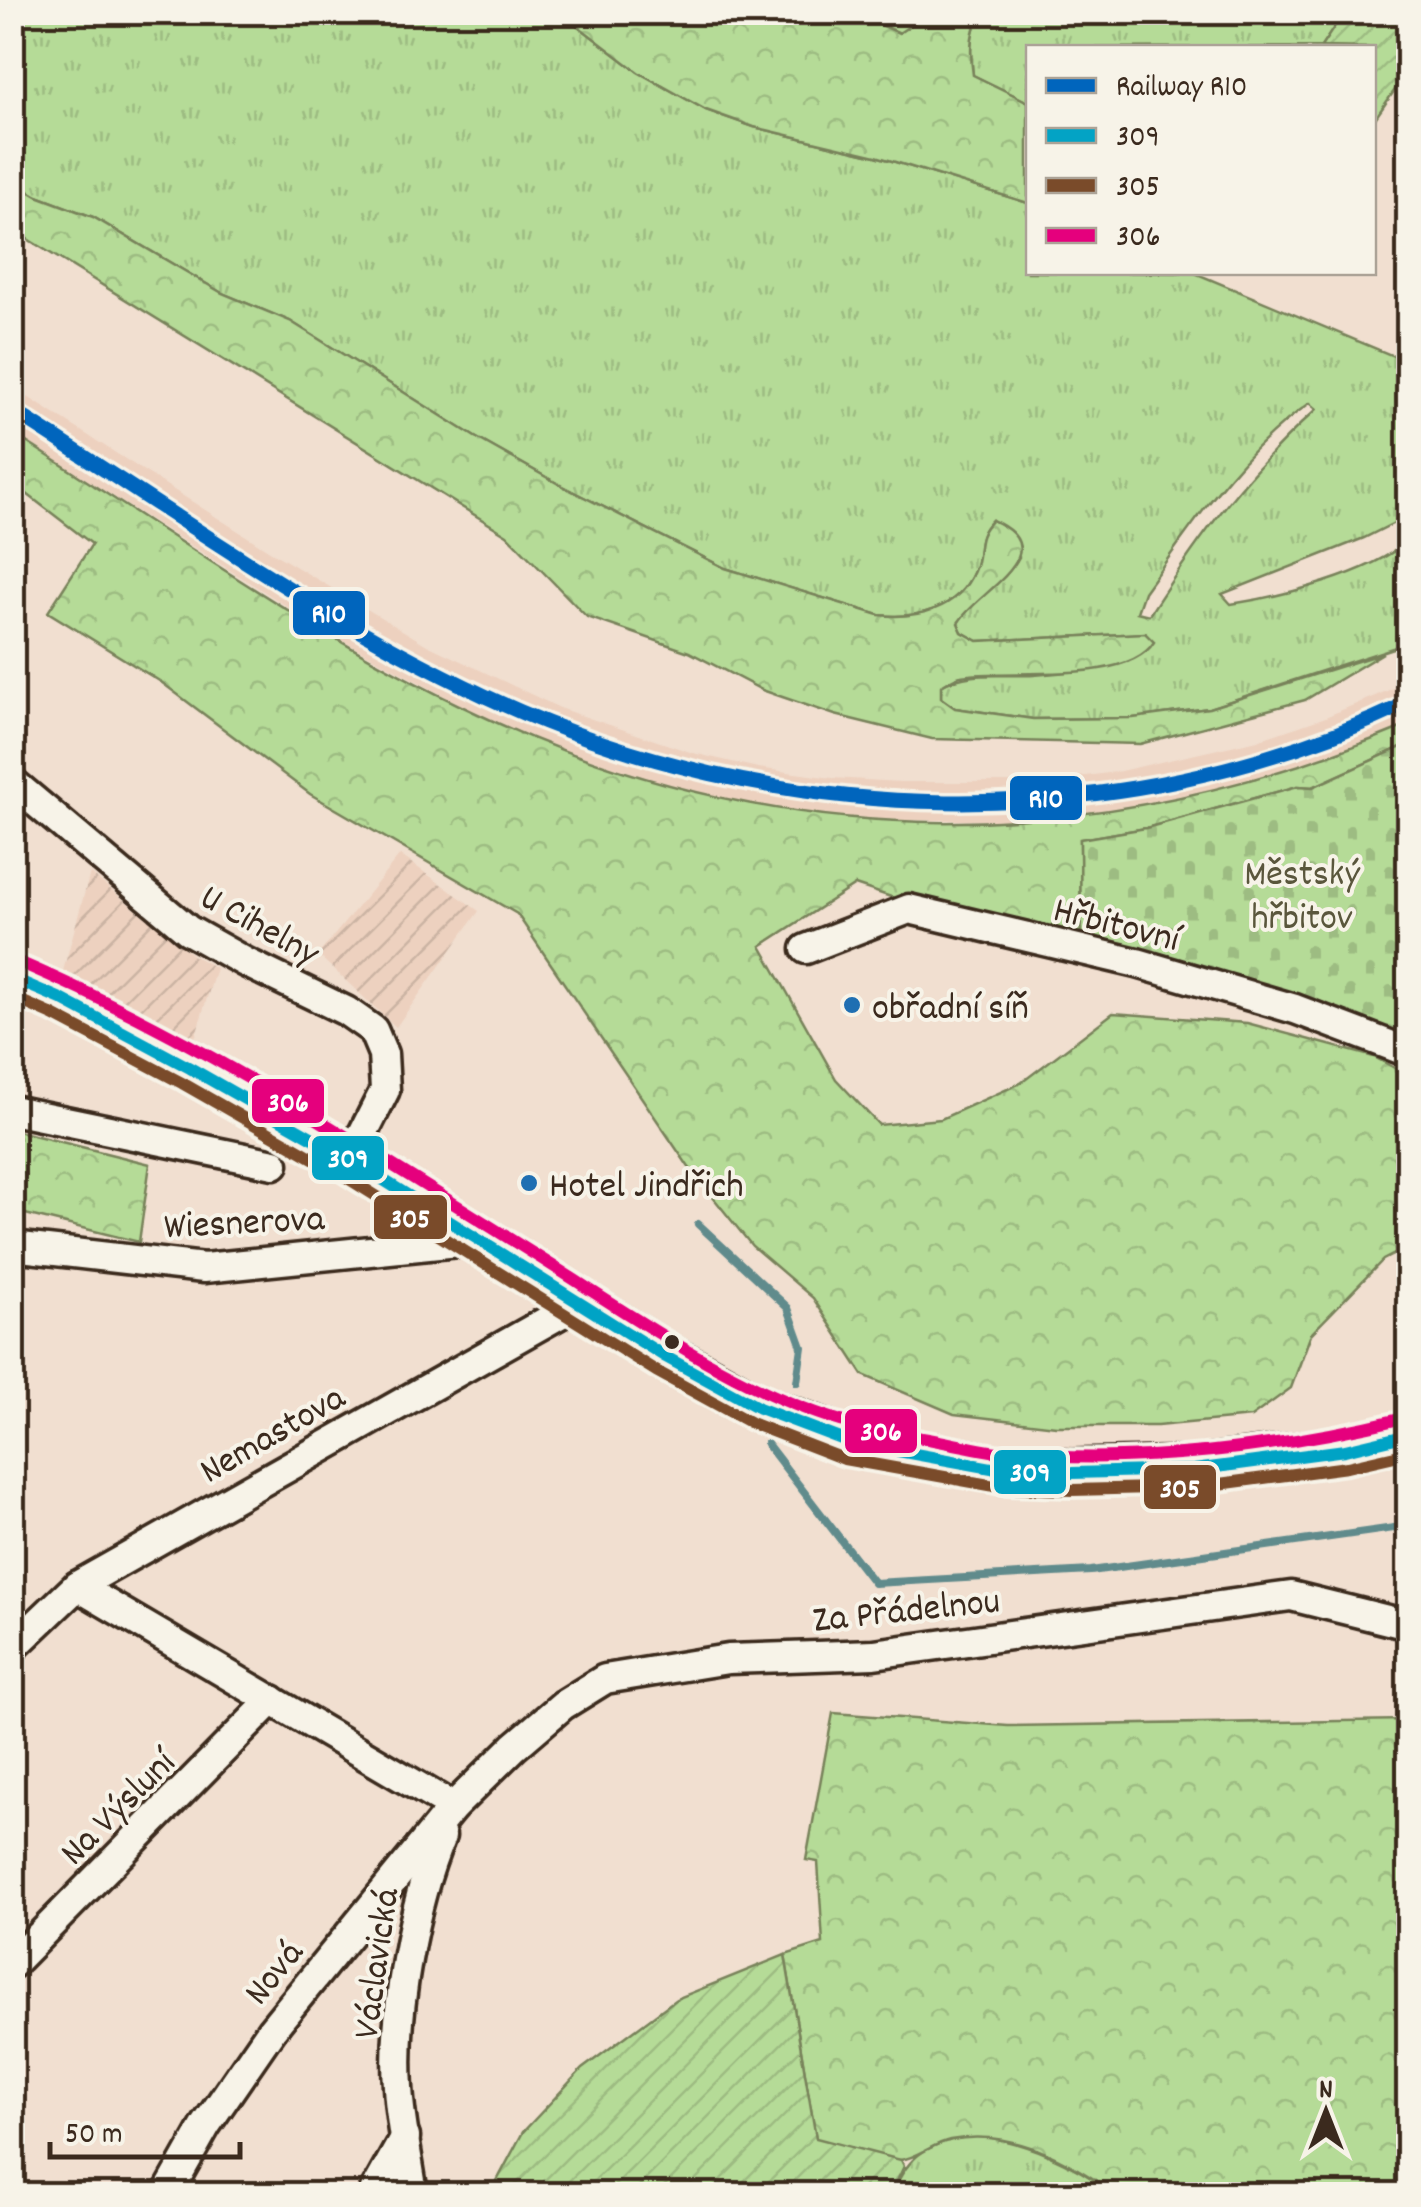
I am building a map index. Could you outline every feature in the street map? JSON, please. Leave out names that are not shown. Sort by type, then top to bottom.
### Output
[{"type":"main road","points":[[12,978],[61,999],[174,1059],[350,1158],[664,1356],[758,1408],[849,1442],[1008,1471],[1194,1470],[1345,1450],[1408,1436]]},
{"type":"street","name":"U Cihelny","points":[[12,782],[188,930],[346,1011],[373,1030],[383,1054],[385,1090],[350,1158]]},
{"type":"street","name":"Hřbitovní","points":[[806,949],[909,909],[1154,968],[1294,1010],[1408,1052]]},
{"type":"street","points":[[12,1110],[274,1164]]},
{"type":"street","name":"Wiesnerova","points":[[12,1246],[204,1268],[479,1240]]},
{"type":"street","name":"Nemastova","points":[[12,1648],[77,1586],[581,1302]]},
{"type":"street","points":[[77,1586],[454,1806]]},
{"type":"street","name":"Za Přádelnou","points":[[454,1806],[563,1706],[605,1680],[650,1670],[728,1659],[874,1654],[1290,1596],[1408,1626]]},
{"type":"street","name":"Na Výsluní","points":[[12,1964],[272,1700]]},
{"type":"street","name":"Václavická","points":[[413,2194],[398,2087],[398,2021],[425,1874],[454,1806]]},
{"type":"street","name":"Nová","points":[[167,2194],[206,2125],[272,2029],[454,1806]]},
{"type":"street","points":[[373,2194],[404,2137]]},
{"type":"shaded area","points":[[12,387],[268,550],[427,645],[562,709],[693,753],[758,768],[832,778],[1039,782],[1116,772],[1258,740],[1408,682],[1408,725],[1337,755],[1268,777],[1123,809],[1042,820],[828,816],[683,790],[548,745],[477,714],[334,636],[13,433]]},
{"type":"shaded area","points":[[400,855],[479,911],[396,1027],[318,955]]},
{"type":"shaded area","points":[[90,873],[194,956],[216,968],[195,1038],[63,971]]},
{"type":"green space","points":[[1344,12],[1408,13],[1408,71],[1376,117],[1376,45],[1322,45]]},
{"type":"green space","points":[[13,13],[561,13],[638,72],[706,110],[754,127],[876,156],[1026,202],[1026,275],[1200,275],[1408,362],[1408,516],[1364,538],[1222,594],[1231,604],[1299,590],[1371,564],[1408,541],[1408,643],[1209,708],[1133,718],[1033,719],[955,708],[941,698],[941,686],[952,681],[974,676],[1058,673],[1129,661],[1145,633],[978,641],[962,632],[958,623],[1019,557],[992,520],[982,533],[977,564],[967,584],[947,603],[921,613],[879,615],[725,568],[562,486],[475,437],[290,321],[222,293],[93,217],[37,196],[13,182]],"holes":[[[1310,403],[1317,409],[1226,506],[1149,615],[1137,612],[1144,592],[1239,466]]]},
{"type":"green space","points":[[561,13],[854,13],[899,33],[929,13],[983,13],[972,34],[973,75],[1026,101],[1026,202],[876,156],[754,127],[706,110],[638,72]]},
{"type":"green space","points":[[854,13],[929,13],[900,33]]},
{"type":"green space","points":[[983,13],[1344,13],[1322,45],[1026,45],[1026,101],[973,75],[972,34]]},
{"type":"green space","points":[[13,182],[37,196],[93,217],[222,293],[290,321],[475,437],[562,486],[725,568],[879,615],[921,613],[947,603],[967,584],[977,564],[982,533],[992,520],[1012,532],[1020,545],[1018,558],[958,623],[962,632],[978,641],[1145,633],[1154,642],[1140,656],[1093,670],[958,677],[941,686],[941,698],[955,708],[1033,719],[1133,718],[1209,708],[1383,653],[1305,700],[1140,744],[932,739],[835,715],[762,690],[689,652],[587,617],[507,535],[13,230]]},
{"type":"green space","points":[[12,433],[299,617],[417,684],[478,714],[593,761],[709,795],[826,815],[942,822],[1059,816],[1176,798],[1292,768],[1408,725],[1408,744],[1313,787],[1298,786],[1146,828],[1080,839],[1081,942],[960,920],[855,885],[761,946],[836,1079],[879,1125],[941,1119],[1021,1083],[1113,1013],[1247,1023],[1374,1057],[1408,1075],[1408,1247],[1383,1260],[1311,1334],[1291,1388],[1251,1417],[1157,1426],[1056,1426],[954,1414],[863,1375],[813,1298],[752,1246],[688,1166],[517,914],[310,794],[161,682],[48,612],[92,544],[14,484]]},
{"type":"green space","name":"Městský hřbitov","points":[[1408,744],[1408,1039],[1318,1003],[1081,942],[1080,839],[1146,828],[1298,786],[1313,787]]},
{"type":"green space","points":[[13,1130],[150,1164],[139,1242],[13,1211]]},
{"type":"green space","points":[[833,1713],[1008,1726],[1408,1720],[1408,2194],[1116,2194],[1058,2159],[1017,2143],[973,2137],[950,2140],[900,2160],[816,2139],[785,1955],[823,1943],[818,1862],[806,1860]]},
{"type":"green space","points":[[785,1955],[816,2138],[901,2160],[904,2166],[891,2194],[490,2194],[523,2132],[582,2069],[676,1999]]},
{"type":"green space","points":[[975,2135],[1049,2156],[1116,2194],[892,2194],[906,2167],[923,2151]]},
{"type":"waterway","points":[[698,1224],[788,1308],[802,1347],[797,1382]]},
{"type":"waterway","points":[[767,1444],[874,1583],[1091,1571],[1408,1526]]},
{"type":"rail line","name":"R10","points":[[12,410],[303,597],[423,665],[485,696],[595,741],[710,773],[827,794],[946,802],[1064,797],[1182,779],[1297,748],[1408,703]]},
{"type":"transit line","name":"306","points":[[19,962],[218,1061],[346,1136],[689,1351],[813,1412],[863,1427],[978,1449],[1061,1457],[1210,1451],[1308,1438],[1404,1418]]},
{"type":"transit line","name":"309","points":[[12,978],[61,999],[190,1068],[350,1159],[664,1356],[759,1408],[849,1442],[1008,1471],[1072,1473],[1194,1470],[1345,1450],[1408,1435]]},
{"type":"transit line","name":"305","points":[[12,997],[182,1083],[341,1174],[656,1371],[751,1423],[844,1459],[1006,1488],[1072,1490],[1196,1487],[1347,1467],[1408,1453]]},
{"type":"place","name":"obřadní síň","points":[[852,1005]]},
{"type":"place","name":"Hotel Jindřich","points":[[529,1183]]}]
